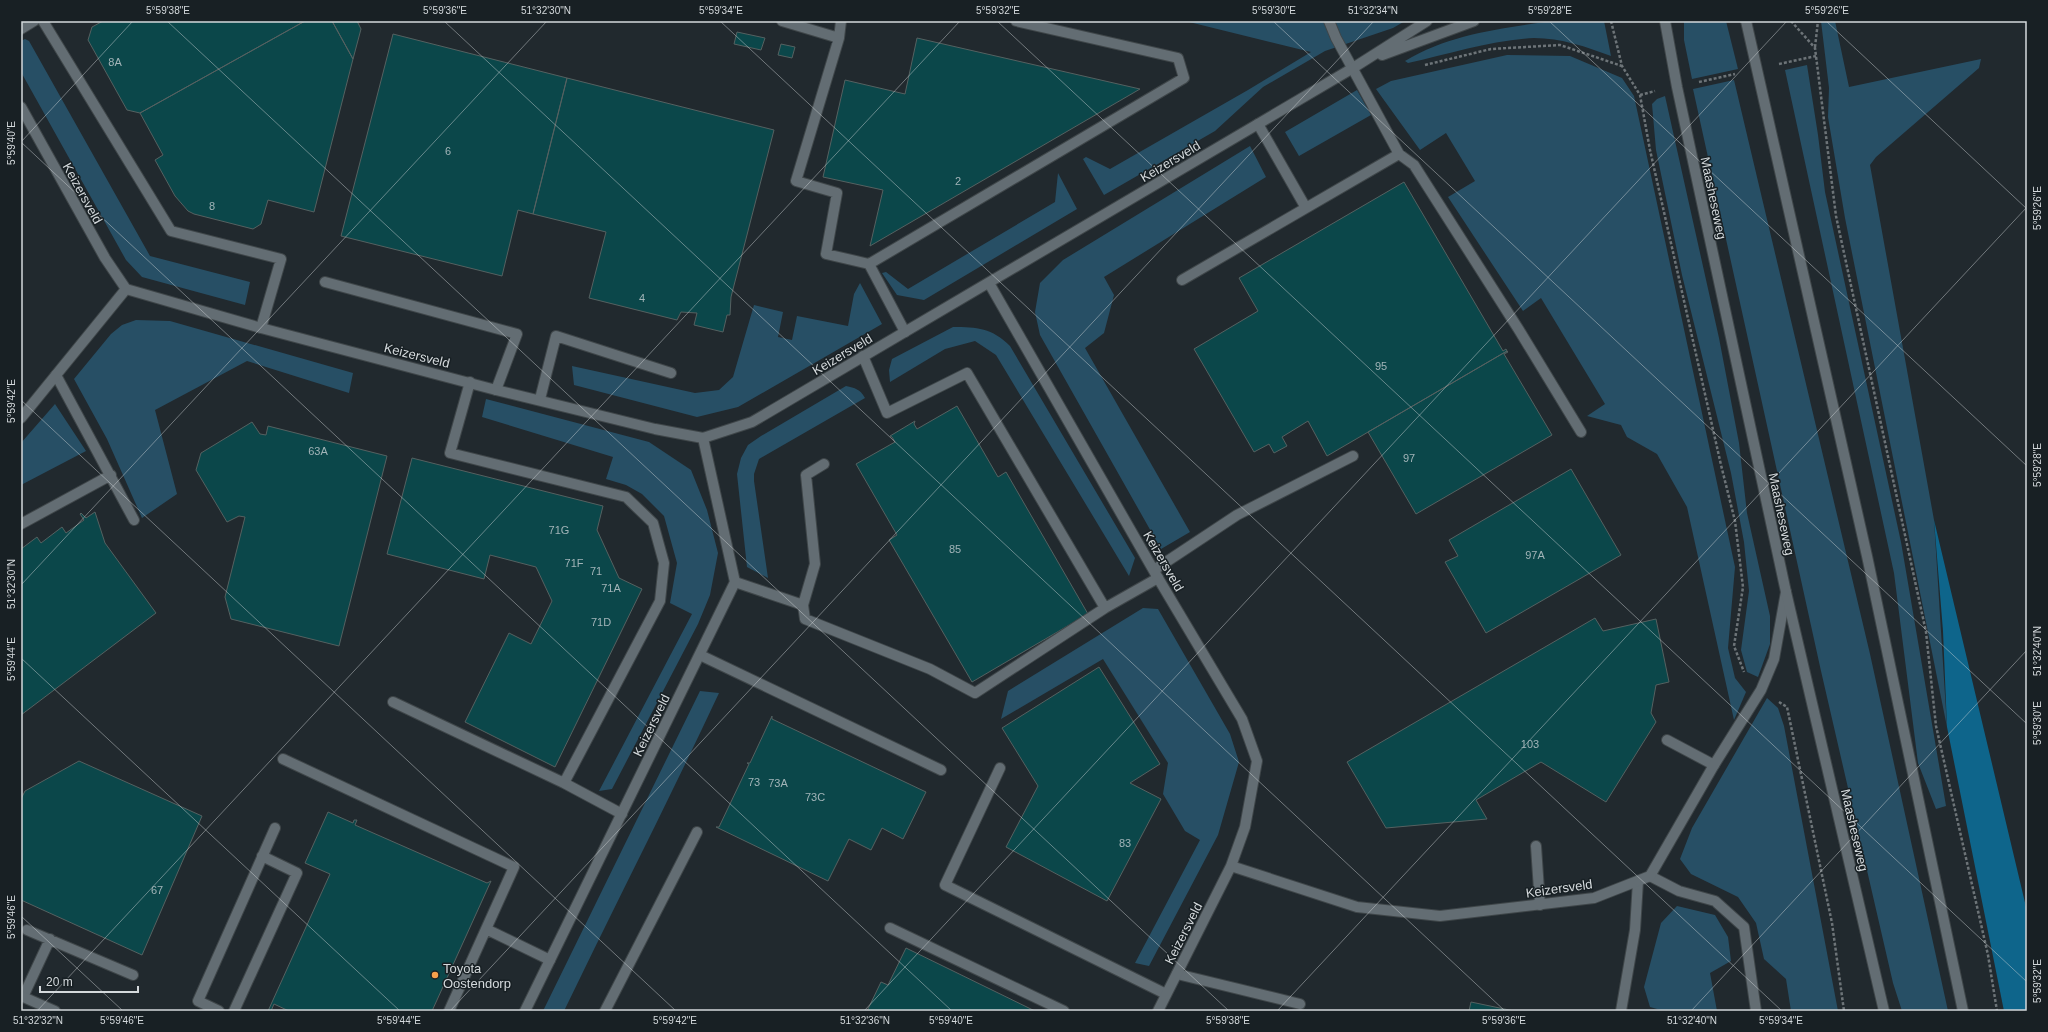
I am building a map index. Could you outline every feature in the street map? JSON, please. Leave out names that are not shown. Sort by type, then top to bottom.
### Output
[{"type":"street","points":[[21,29],[34,21]]},
{"type":"street","points":[[44,21],[171,231],[281,259],[261,328]]},
{"type":"street","points":[[782,21],[839,38]]},
{"type":"street","points":[[841,21],[839,38],[796,181],[837,193],[826,254],[869,264],[1184,78],[1178,58],[1016,21]]},
{"type":"street","points":[[1329,21],[1336,38],[1399,154],[1414,165],[1520,330],[1581,432]]},
{"type":"street","name":"Keizersveld","points":[[21,107],[105,258],[126,289],[261,328],[496,390],[655,429],[703,438],[752,422],[1353,68],[1427,21]]},
{"type":"street","name":"Keizersveld","points":[[1363,62],[1474,21]]},
{"type":"street","name":"Maasheseweg","points":[[1665,21],[1677,87],[1786,592],[1884,1011]]},
{"type":"street","points":[[1746,21],[1869,564],[1963,1011]]},
{"type":"street","points":[[1258,124],[1306,208]]},
{"type":"street","points":[[1182,280],[1399,154]]},
{"type":"street","points":[[869,264],[905,332]]},
{"type":"street","points":[[325,282],[517,334],[496,390]]},
{"type":"street","name":"Keizersveld","points":[[989,283],[1156,574],[1242,719],[1256,761],[1245,826],[1231,866],[1158,1011]]},
{"type":"street","points":[[21,418],[126,289]]},
{"type":"street","points":[[540,400],[556,336],[671,373]]},
{"type":"street","points":[[863,356],[887,413],[967,373],[1105,608]]},
{"type":"street","points":[[56,375],[134,520]]},
{"type":"street","points":[[470,382],[450,453],[626,497],[652,523],[664,563],[660,602],[564,783]]},
{"type":"street","points":[[703,438],[735,582],[803,604]]},
{"type":"street","points":[[824,464],[806,475],[815,564],[803,604],[805,619],[930,669],[975,693],[1156,574],[1237,515],[1353,456]]},
{"type":"street","points":[[21,524],[111,475]]},
{"type":"street","name":"Keizersveld","points":[[525,1011],[735,582]]},
{"type":"street","points":[[1756,1011],[1744,927],[1715,901],[1679,891],[1650,876],[1714,766],[1761,690],[1774,659],[1786,592]]},
{"type":"street","points":[[700,655],[941,770]]},
{"type":"street","points":[[393,702],[564,783],[622,814]]},
{"type":"street","points":[[1667,740],[1714,766]]},
{"type":"street","points":[[283,759],[514,867],[450,1011]]},
{"type":"street","points":[[1000,768],[944,885],[1166,994]]},
{"type":"street","points":[[219,1011],[198,1001],[275,828]]},
{"type":"street","points":[[605,1011],[697,832]]},
{"type":"street","points":[[1536,846],[1540,904]]},
{"type":"street","points":[[234,1011],[297,873],[262,856]]},
{"type":"street","name":"Keizersveld","points":[[1231,866],[1357,907],[1440,916],[1594,898],[1650,876]]},
{"type":"street","points":[[1620,1011],[1635,930],[1638,881]]},
{"type":"street","points":[[890,928],[1064,1011]]},
{"type":"street","points":[[486,929],[550,960]]},
{"type":"street","points":[[26,930],[133,975]]},
{"type":"street","points":[[50,939],[22,996],[55,1011]]},
{"type":"street","points":[[1177,974],[1300,1004]]},
{"type":"path","points":[[1611,21],[1622,66],[1640,95],[1667,227],[1719,458],[1735,521],[1743,587],[1734,646],[1747,680],[1787,707],[1832,922],[1844,1011]]},
{"type":"path","points":[[1791,21],[1814,48]]},
{"type":"path","points":[[1818,21],[1814,48],[1836,216],[1926,632],[1936,726],[1988,956],[1997,1011]]},
{"type":"path","points":[[1422,66],[1491,49],[1560,45],[1622,66]]},
{"type":"path","points":[[1640,95],[1816,56]]},
{"type":"shaded area","points":[[1185,21],[1405,21],[1393,28],[1325,51],[1263,87],[1215,131],[1104,195],[1083,159],[1086,157],[1110,169],[1311,52]]},
{"type":"shaded area","points":[[1551,21],[1604,21],[1611,56],[1564,41],[1534,38],[1502,41],[1408,63],[1405,61],[1440,44],[1476,34]]},
{"type":"shaded area","points":[[1684,21],[1726,21],[1738,69],[1692,79],[1684,40]]},
{"type":"shaded area","points":[[1821,21],[1835,21],[1849,87],[1981,59],[1979,68],[1876,157],[1870,165],[1934,520],[1947,727],[1845,218],[1828,117],[1829,88]]},
{"type":"shaded area","points":[[25,39],[29,41],[150,256],[250,282],[245,305],[142,277],[126,260],[21,72],[21,41]]},
{"type":"shaded area","points":[[1507,55],[1570,56],[1622,78],[1634,96],[1735,567],[1728,648],[1735,678],[1746,692],[1734,720],[1687,507],[1657,454],[1627,437],[1621,425],[1587,416],[1605,404],[1541,298],[1523,311],[1448,197],[1475,181],[1446,133],[1420,150],[1376,89],[1391,81]]},
{"type":"shaded area","points":[[1807,65],[1825,192],[1901,542],[1946,806],[1936,809],[1918,763],[1894,573],[1785,70]]},
{"type":"shaded area","points":[[1734,80],[1870,654],[1948,1011],[1902,1011],[1893,983],[1821,671],[1693,89]]},
{"type":"shaded area","points":[[1357,90],[1371,115],[1299,156],[1285,132]]},
{"type":"shaded area","points":[[1665,96],[1719,338],[1739,443],[1747,513],[1770,616],[1770,644],[1758,677],[1747,672],[1741,650],[1749,591],[1744,542],[1731,473],[1682,275],[1656,150],[1652,104],[1657,99]]},
{"type":"shaded area","points":[[1250,146],[1266,177],[1104,277],[1114,295],[1104,333],[1085,348],[1190,532],[1161,549],[1040,335],[1035,312],[1040,283],[1063,260]]},
{"type":"shaded area","points":[[1058,173],[1077,209],[924,300],[897,295],[882,273],[886,272],[908,289],[1055,202]]},
{"type":"shaded area","points":[[860,283],[882,324],[738,407],[697,417],[574,385],[572,366],[695,393],[719,390],[733,377],[754,305],[783,312],[778,337],[792,340],[797,316],[848,326],[854,294]]},
{"type":"shaded area","points":[[136,320],[170,321],[353,373],[349,393],[247,361],[155,410],[177,494],[142,518],[107,439],[74,379],[111,334],[122,325]]},
{"type":"shaded area","points":[[953,327],[970,327],[990,332],[997,335],[1010,346],[1135,558],[1129,576],[996,355],[975,341],[945,349],[890,382],[889,370],[892,359]]},
{"type":"shaded area","points":[[846,386],[857,389],[865,398],[759,459],[754,474],[754,481],[768,578],[747,567],[737,474],[741,458],[748,445],[761,436]]},
{"type":"shaded area","points":[[486,399],[649,442],[691,470],[707,510],[718,553],[710,595],[698,624],[612,789],[599,791],[692,614],[670,603],[677,563],[664,516],[642,494],[626,485],[606,479],[613,457],[482,417]]},
{"type":"shaded area","points":[[55,404],[86,451],[21,485],[21,443]]},
{"type":"shaded area","points":[[1934,520],[2027,911],[2027,1011],[2004,1011],[1947,727],[1943,631]]},
{"type":"shaded area","points":[[1143,608],[1158,609],[1230,734],[1239,762],[1218,835],[1149,966],[1135,963],[1200,840],[1185,831],[1163,794],[1168,763],[1103,659],[1001,719],[1008,691]]},
{"type":"shaded area","points":[[700,691],[719,693],[564,1011],[543,1011]]},
{"type":"shaded area","points":[[1767,698],[1778,708],[1784,726],[1838,1011],[1791,1011],[1786,979],[1764,959],[1756,923],[1738,897],[1691,874],[1680,859],[1692,828]]},
{"type":"shaded area","points":[[1677,906],[1715,915],[1728,937],[1731,961],[1710,973],[1717,1011],[1664,1011],[1650,1007],[1644,987],[1661,923]]},
{"type":"building","points":[[103,21],[305,21],[140,113],[127,110],[88,40],[92,27]]},
{"type":"building","points":[[305,21],[332,21],[353,59],[314,212],[268,200],[261,224],[253,229],[194,214],[188,211],[175,196],[155,160],[163,155],[140,113]]},
{"type":"building","points":[[332,21],[357,21],[361,29],[353,59]]},
{"type":"building","points":[[737,32],[765,38],[761,50],[734,44]]},
{"type":"building","points":[[393,34],[567,78],[533,214],[518,210],[502,276],[341,236]]},
{"type":"building","points":[[917,38],[1140,89],[870,246],[883,190],[823,177],[845,80],[905,94]]},
{"type":"building","points":[[781,44],[795,47],[792,58],[778,55]]},
{"type":"building","points":[[567,78],[774,130],[731,297],[730,315],[727,315],[723,332],[694,325],[697,313],[681,312],[677,320],[589,298],[606,232],[533,214]]},
{"type":"building","points":[[1404,182],[1503,351],[1506,349],[1507,351],[1327,456],[1308,421],[1282,437],[1287,446],[1274,453],[1269,444],[1254,452],[1194,349],[1258,311],[1239,278]]},
{"type":"building","points":[[1507,351],[1508,352],[1504,354],[1552,435],[1416,514],[1368,432]]},
{"type":"building","points":[[957,406],[998,477],[1006,472],[1088,614],[972,682],[889,540],[897,535],[856,464],[895,442],[890,436],[915,421],[914,424],[917,429]]},
{"type":"building","points":[[252,422],[260,434],[266,435],[268,426],[387,456],[339,646],[231,619],[225,597],[245,517],[239,516],[227,522],[196,470],[201,453]]},
{"type":"building","points":[[412,458],[603,506],[597,530],[619,578],[642,589],[555,767],[465,722],[509,633],[531,644],[552,601],[536,567],[490,555],[484,579],[387,554]]},
{"type":"building","points":[[1571,469],[1621,555],[1486,633],[1445,562],[1458,556],[1449,540]]},
{"type":"building","points":[[95,512],[105,543],[156,613],[21,715],[21,549],[37,537],[41,543],[62,527],[66,533],[84,520],[80,514],[81,513],[86,518]]},
{"type":"building","points":[[1595,618],[1603,631],[1656,619],[1669,682],[1656,685],[1651,713],[1656,722],[1606,802],[1541,762],[1476,800],[1487,819],[1386,828],[1347,762]]},
{"type":"building","points":[[1099,667],[1160,764],[1130,783],[1161,799],[1107,901],[1006,847],[1038,786],[1002,728]]},
{"type":"building","points":[[772,716],[772,719],[926,792],[903,839],[882,828],[871,850],[849,839],[828,881],[716,827],[719,827],[749,764],[747,763],[750,763]]},
{"type":"building","points":[[79,761],[202,816],[142,955],[21,900],[21,799],[25,791]]},
{"type":"building","points":[[328,812],[353,823],[354,820],[357,820],[355,825],[487,883],[491,881],[432,1011],[289,1011],[274,1004],[271,1011],[268,1011],[330,874],[305,863]]},
{"type":"building","points":[[906,948],[1035,1011],[867,1011],[881,982],[888,985]]},
{"type":"building","points":[[1471,1002],[1514,1011],[1469,1011]]},
{"type":"place","name":"Toyota Oostendorp","points":[[435,975]]}]
